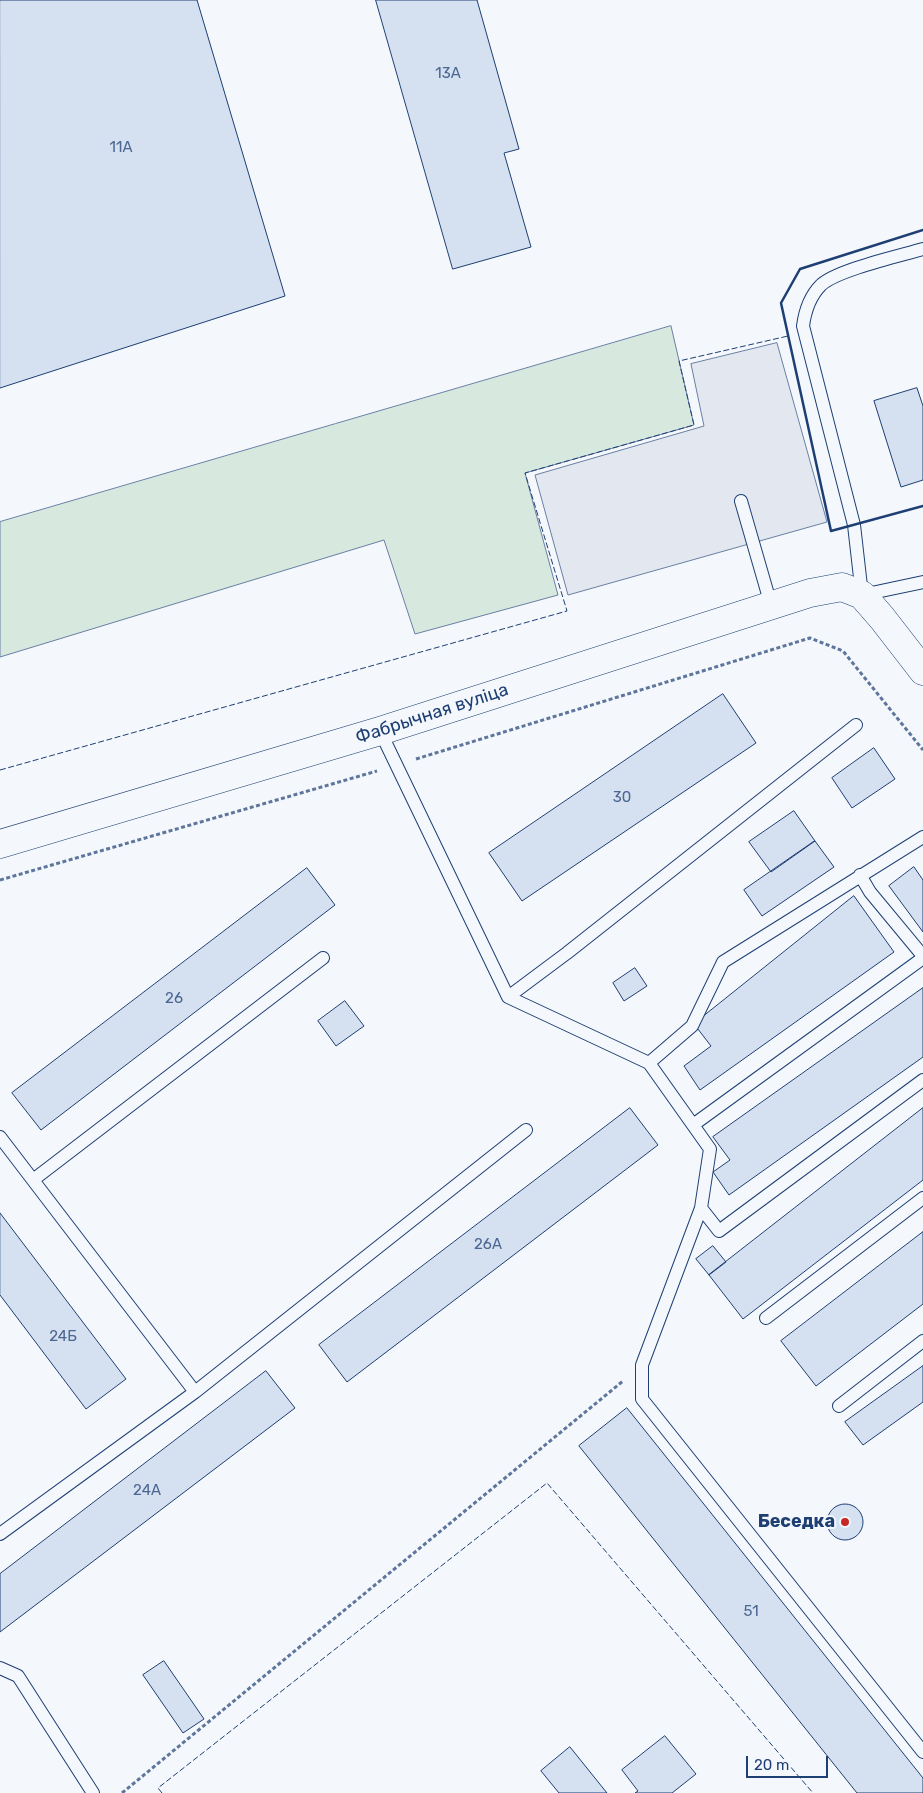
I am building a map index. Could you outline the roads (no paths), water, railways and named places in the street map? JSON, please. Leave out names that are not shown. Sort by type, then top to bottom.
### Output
[{"type":"main road","name":"Фабрычная вуліца","points":[[0,844],[380,731],[810,593],[842,588],[862,595]]},
{"type":"main road","points":[[862,595],[923,671]]},
{"type":"lane","points":[[923,249],[836,275],[821,285],[810,300],[804,313],[802,326],[854,525],[862,595],[923,582]]},
{"type":"lane","points":[[742,500],[771,605]]},
{"type":"lane","points":[[508,998],[856,725]]},
{"type":"lane","points":[[380,731],[508,998],[648,1063],[710,1149],[701,1208],[642,1365],[642,1399],[923,1752]]},
{"type":"lane","points":[[648,1063],[692,1026],[723,962],[923,837]]},
{"type":"lane","points":[[693,1125],[923,957],[870,892],[860,875]]},
{"type":"lane","points":[[33,1180],[323,958]]},
{"type":"lane","points":[[701,1208],[719,1231],[923,1080]]},
{"type":"lane","points":[[0,1534],[195,1392],[526,1130]]},
{"type":"lane","points":[[0,1137],[195,1392]]},
{"type":"lane","points":[[766,1318],[923,1198]]},
{"type":"lane","points":[[839,1406],[923,1341]]},
{"type":"lane","points":[[0,1668],[18,1676],[93,1793]]},
{"type":"place","name":"Беседка","points":[[845,1522]]}]
